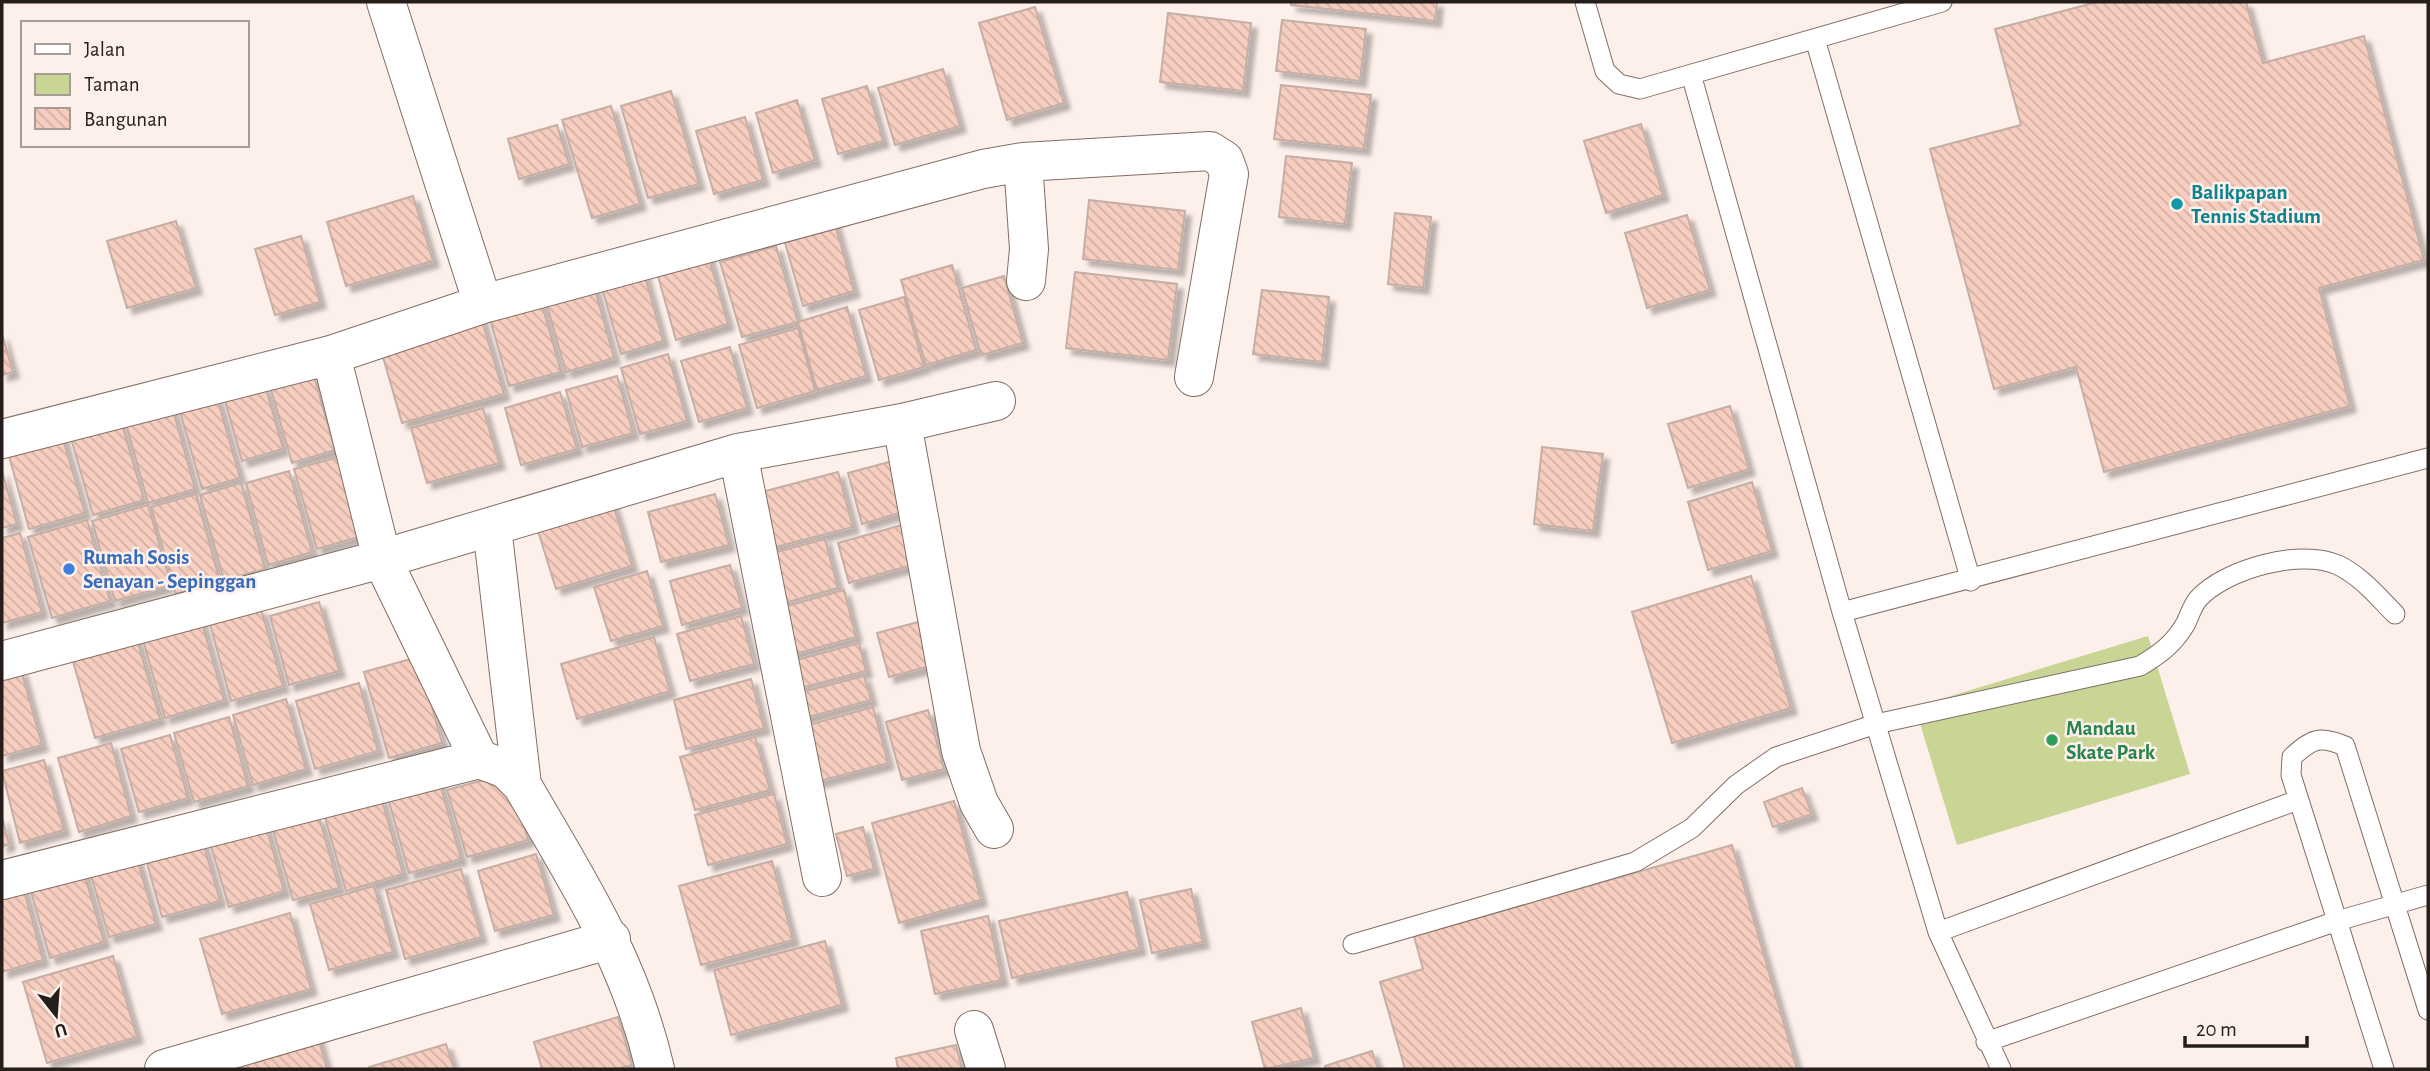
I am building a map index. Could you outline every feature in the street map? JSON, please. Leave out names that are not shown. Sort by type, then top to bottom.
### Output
[{"type":"street","points":[[386,2],[483,304]]},
{"type":"street","points":[[2,439],[331,355],[483,304],[983,169],[1023,162],[1210,151],[1224,160],[1229,174],[1195,377]]},
{"type":"street","points":[[1023,162],[1029,249],[1026,281]]},
{"type":"street","points":[[331,355],[382,559],[479,759]]},
{"type":"street","points":[[2,661],[382,559],[738,453],[902,423],[996,401]]},
{"type":"street","points":[[902,423],[961,751],[979,803],[994,829]]},
{"type":"street","points":[[738,453],[822,877]]},
{"type":"street","points":[[492,527],[523,785]]},
{"type":"street","points":[[2,880],[479,759],[506,769],[523,785],[611,939],[646,1030],[655,1069]]},
{"type":"street","points":[[164,1069],[611,939]]},
{"type":"street","points":[[974,1030],[986,1069]]},
{"type":"lane","points":[[1585,2],[1605,71],[1619,84],[1640,89],[1942,2]]},
{"type":"lane","points":[[1815,39],[1971,580]]},
{"type":"lane","points":[[1691,74],[1842,612],[1938,932],[1986,1042],[2001,1069]]},
{"type":"lane","points":[[1842,612],[2428,458]]},
{"type":"lane","points":[[1353,944],[1635,862],[1692,828],[1736,785],[1776,757],[1876,724],[2140,666],[2167,650],[2181,632],[2198,599],[2245,567],[2298,559],[2337,564],[2363,582],[2395,614]]},
{"type":"lane","points":[[2384,1069],[2291,775],[2292,757],[2309,741],[2330,740],[2345,746],[2428,1010]]},
{"type":"lane","points":[[1938,932],[2298,800]]},
{"type":"lane","points":[[1986,1042],[2337,921],[2428,895]]},
{"type":"green space","name":"Mandau Skate Park","points":[[2148,636],[2190,774],[1957,845],[1915,707]]},
{"type":"building","points":[[1291,2],[1437,2],[1435,21],[1291,5]]},
{"type":"building","name":"Balikpapan Tennis Stadium","points":[[2097,2],[2246,2],[2263,63],[2364,36],[2424,260],[2319,288],[2350,406],[2104,472],[2076,367],[1994,389],[1930,149],[2021,125],[1995,29]]},
{"type":"building","points":[[1035,7],[1064,103],[1007,120],[979,23]]},
{"type":"building","points":[[1168,13],[1251,23],[1243,91],[1160,82]]},
{"type":"building","points":[[1282,20],[1366,29],[1360,81],[1276,71]]},
{"type":"building","points":[[943,69],[960,126],[895,145],[878,88]]},
{"type":"building","points":[[1281,85],[1371,95],[1364,149],[1274,139]]},
{"type":"building","points":[[867,86],[883,141],[838,154],[822,99]]},
{"type":"building","points":[[671,91],[699,184],[648,198],[621,106]]},
{"type":"building","points":[[797,100],[815,160],[773,173],[756,113]]},
{"type":"building","points":[[611,106],[640,204],[592,218],[562,120]]},
{"type":"building","points":[[745,117],[763,180],[714,194],[696,131]]},
{"type":"building","points":[[1641,124],[1663,195],[1606,213],[1584,141]]},
{"type":"building","points":[[557,125],[569,164],[519,179],[508,139]]},
{"type":"building","points":[[1286,156],[1352,163],[1345,224],[1279,217]]},
{"type":"building","points":[[413,196],[433,261],[346,286],[327,222]]},
{"type":"building","points":[[1089,200],[1185,211],[1178,270],[1083,259]]},
{"type":"building","points":[[1395,213],[1431,217],[1423,288],[1388,284]]},
{"type":"building","points":[[1687,215],[1710,290],[1647,308],[1625,233]]},
{"type":"building","points":[[833,217],[854,291],[803,306],[782,232]]},
{"type":"building","points":[[176,221],[196,288],[127,308],[107,241]]},
{"type":"building","points":[[301,236],[320,302],[275,315],[255,249]]},
{"type":"building","points":[[776,246],[798,322],[742,337],[720,262]]},
{"type":"building","points":[[706,248],[728,324],[676,340],[654,262]]},
{"type":"building","points":[[952,265],[976,350],[926,365],[901,280]]},
{"type":"building","points":[[643,269],[663,341],[621,354],[600,281]]},
{"type":"building","points":[[1075,272],[1177,284],[1168,360],[1066,348]]},
{"type":"building","points":[[1004,276],[1023,343],[981,355],[962,288]]},
{"type":"building","points":[[594,286],[614,358],[566,372],[545,299]]},
{"type":"building","points":[[1262,290],[1329,297],[1322,362],[1253,354]]},
{"type":"building","points":[[540,297],[561,372],[509,386],[488,312]]},
{"type":"building","points":[[904,297],[924,367],[879,380],[859,310]]},
{"type":"building","points":[[847,307],[866,376],[817,390],[798,322]]},
{"type":"building","points":[[480,314],[504,394],[402,423],[379,343]]},
{"type":"building","points":[[798,328],[815,391],[757,408],[739,345]]},
{"type":"building","points":[[2,334],[13,372],[2,375]]},
{"type":"building","points":[[730,347],[747,408],[699,422],[681,361]]},
{"type":"building","points":[[668,354],[687,421],[640,434],[621,368]]},
{"type":"building","points":[[313,373],[335,450],[292,463],[270,386]]},
{"type":"building","points":[[617,376],[633,433],[582,447],[566,390]]},
{"type":"building","points":[[265,385],[283,449],[242,461],[224,397]]},
{"type":"building","points":[[560,392],[577,449],[521,465],[505,408]]},
{"type":"building","points":[[217,397],[240,478],[202,489],[179,408]]},
{"type":"building","points":[[171,403],[195,489],[148,503],[124,416]]},
{"type":"building","points":[[1730,406],[1749,469],[1688,488],[1668,424]]},
{"type":"building","points":[[483,408],[499,463],[427,483],[411,428]]},
{"type":"building","points":[[119,414],[144,500],[93,515],[68,428]]},
{"type":"building","points":[[60,429],[85,513],[29,529],[6,445]]},
{"type":"building","points":[[1542,447],[1603,454],[1593,531],[1534,524]]},
{"type":"building","points":[[346,455],[369,534],[317,549],[294,469]]},
{"type":"building","points":[[900,459],[913,509],[862,524],[848,473]]},
{"type":"building","points":[[2,471],[17,524],[2,528]]},
{"type":"building","points":[[289,471],[312,552],[268,565],[246,483]]},
{"type":"building","points":[[838,472],[853,527],[768,549],[754,494]]},
{"type":"building","points":[[1752,482],[1772,551],[1708,570],[1688,502]]},
{"type":"building","points":[[241,483],[265,569],[224,580],[200,495]]},
{"type":"building","points":[[196,494],[220,582],[176,594],[151,507]]},
{"type":"building","points":[[715,494],[729,545],[661,562],[648,512]]},
{"type":"building","points":[[611,498],[632,566],[556,589],[535,521]]},
{"type":"building","points":[[148,505],[171,585],[115,601],[92,521]]},
{"type":"building","name":"Rumah Sosis Senayan - Sepinggan","points":[[87,520],[110,601],[52,618],[28,537]]},
{"type":"building","points":[[902,525],[912,565],[849,583],[838,543]]},
{"type":"building","points":[[20,533],[42,612],[2,623],[2,538]]},
{"type":"building","points":[[825,539],[838,588],[781,604],[768,554]]},
{"type":"building","points":[[730,565],[742,608],[682,625],[670,581]]},
{"type":"building","points":[[647,571],[663,626],[611,641],[594,587]]},
{"type":"building","points":[[1751,576],[1791,708],[1672,743],[1632,612]]},
{"type":"building","points":[[844,590],[856,637],[788,656],[776,609]]},
{"type":"building","points":[[319,602],[339,671],[289,685],[270,616]]},
{"type":"building","points":[[261,609],[283,686],[231,701],[210,624]]},
{"type":"building","points":[[200,616],[224,700],[165,718],[141,633]]},
{"type":"building","points":[[741,616],[754,664],[690,681],[677,634]]},
{"type":"building","points":[[922,621],[934,665],[889,677],[877,633]]},
{"type":"building","points":[[135,633],[160,719],[95,738],[70,651]]},
{"type":"building","points":[[654,637],[670,691],[577,719],[561,664]]},
{"type":"building","points":[[859,643],[866,671],[797,689],[789,662]]},
{"type":"building","points":[[418,657],[442,743],[389,758],[364,672]]},
{"type":"building","points":[[21,670],[42,745],[2,756],[2,675]]},
{"type":"building","points":[[864,676],[871,700],[801,719],[794,694]]},
{"type":"building","points":[[751,679],[764,728],[686,749],[674,700]]},
{"type":"building","points":[[359,683],[378,751],[315,769],[296,701]]},
{"type":"building","points":[[286,699],[306,769],[253,785],[233,715]]},
{"type":"building","points":[[873,707],[888,763],[816,782],[801,727]]},
{"type":"building","points":[[928,710],[944,769],[902,780],[886,722]]},
{"type":"building","points":[[229,717],[248,786],[194,802],[174,733]]},
{"type":"building","points":[[170,735],[188,798],[139,812],[121,749]]},
{"type":"building","points":[[755,737],[770,790],[695,810],[680,757]]},
{"type":"building","points":[[111,743],[131,816],[79,832],[58,758]]},
{"type":"building","points":[[44,760],[64,830],[20,843],[2,771]]},
{"type":"building","points":[[509,773],[528,840],[467,857],[447,790]]},
{"type":"building","points":[[439,780],[461,859],[409,873],[387,795]]},
{"type":"building","points":[[1802,788],[1812,814],[1773,827],[1764,802]]},
{"type":"building","points":[[774,794],[787,844],[708,865],[695,815]]},
{"type":"building","points":[[381,797],[403,874],[346,891],[324,814]]},
{"type":"building","points":[[954,801],[981,900],[899,923],[872,823]]},
{"type":"building","points":[[2,817],[9,844],[2,847]]},
{"type":"building","points":[[319,817],[339,888],[293,900],[273,830]]},
{"type":"building","points":[[264,819],[284,891],[229,907],[208,836]]},
{"type":"building","points":[[863,827],[874,869],[847,876],[836,834]]},
{"type":"building","points":[[201,836],[220,901],[162,917],[144,852]]},
{"type":"building","points":[[1732,845],[1797,1069],[1405,1069],[1380,982],[1423,969],[1414,936]]},
{"type":"building","points":[[135,852],[156,924],[109,937],[88,865]]},
{"type":"building","points":[[536,854],[554,915],[495,931],[478,871]]},
{"type":"building","points":[[772,861],[793,940],[701,965],[679,886]]},
{"type":"building","points":[[81,862],[104,942],[50,958],[27,878]]},
{"type":"building","points":[[461,869],[481,937],[405,959],[386,890]]},
{"type":"building","points":[[22,883],[43,960],[2,972],[2,888]]},
{"type":"building","points":[[374,886],[393,952],[329,970],[310,904]]},
{"type":"building","points":[[1191,889],[1203,942],[1152,953],[1140,900]]},
{"type":"building","points":[[1127,892],[1140,949],[1012,978],[999,921]]},
{"type":"building","points":[[290,913],[311,989],[222,1014],[200,939]]},
{"type":"building","points":[[988,916],[1002,980],[935,994],[921,931]]},
{"type":"building","points":[[825,941],[842,1005],[731,1035],[714,970]]},
{"type":"building","points":[[113,956],[137,1037],[47,1063],[23,982]]},
{"type":"building","points":[[1301,1008],[1314,1058],[1265,1069],[1252,1022]]},
{"type":"building","points":[[618,1017],[632,1065],[616,1069],[542,1069],[534,1042]]},
{"type":"building","points":[[317,1034],[327,1069],[242,1069],[238,1057]]},
{"type":"building","points":[[446,1044],[454,1069],[369,1067]]},
{"type":"building","points":[[956,1045],[962,1069],[898,1069],[896,1058]]},
{"type":"building","points":[[1372,1051],[1378,1069],[1326,1069],[1325,1066]]},
{"type":"place","name":"Balikpapan Tennis Stadium","points":[[2177,204]]},
{"type":"place","name":"Rumah Sosis Senayan - Sepinggan","points":[[69,569]]},
{"type":"place","name":"Mandau Skate Park","points":[[2052,740]]}]
